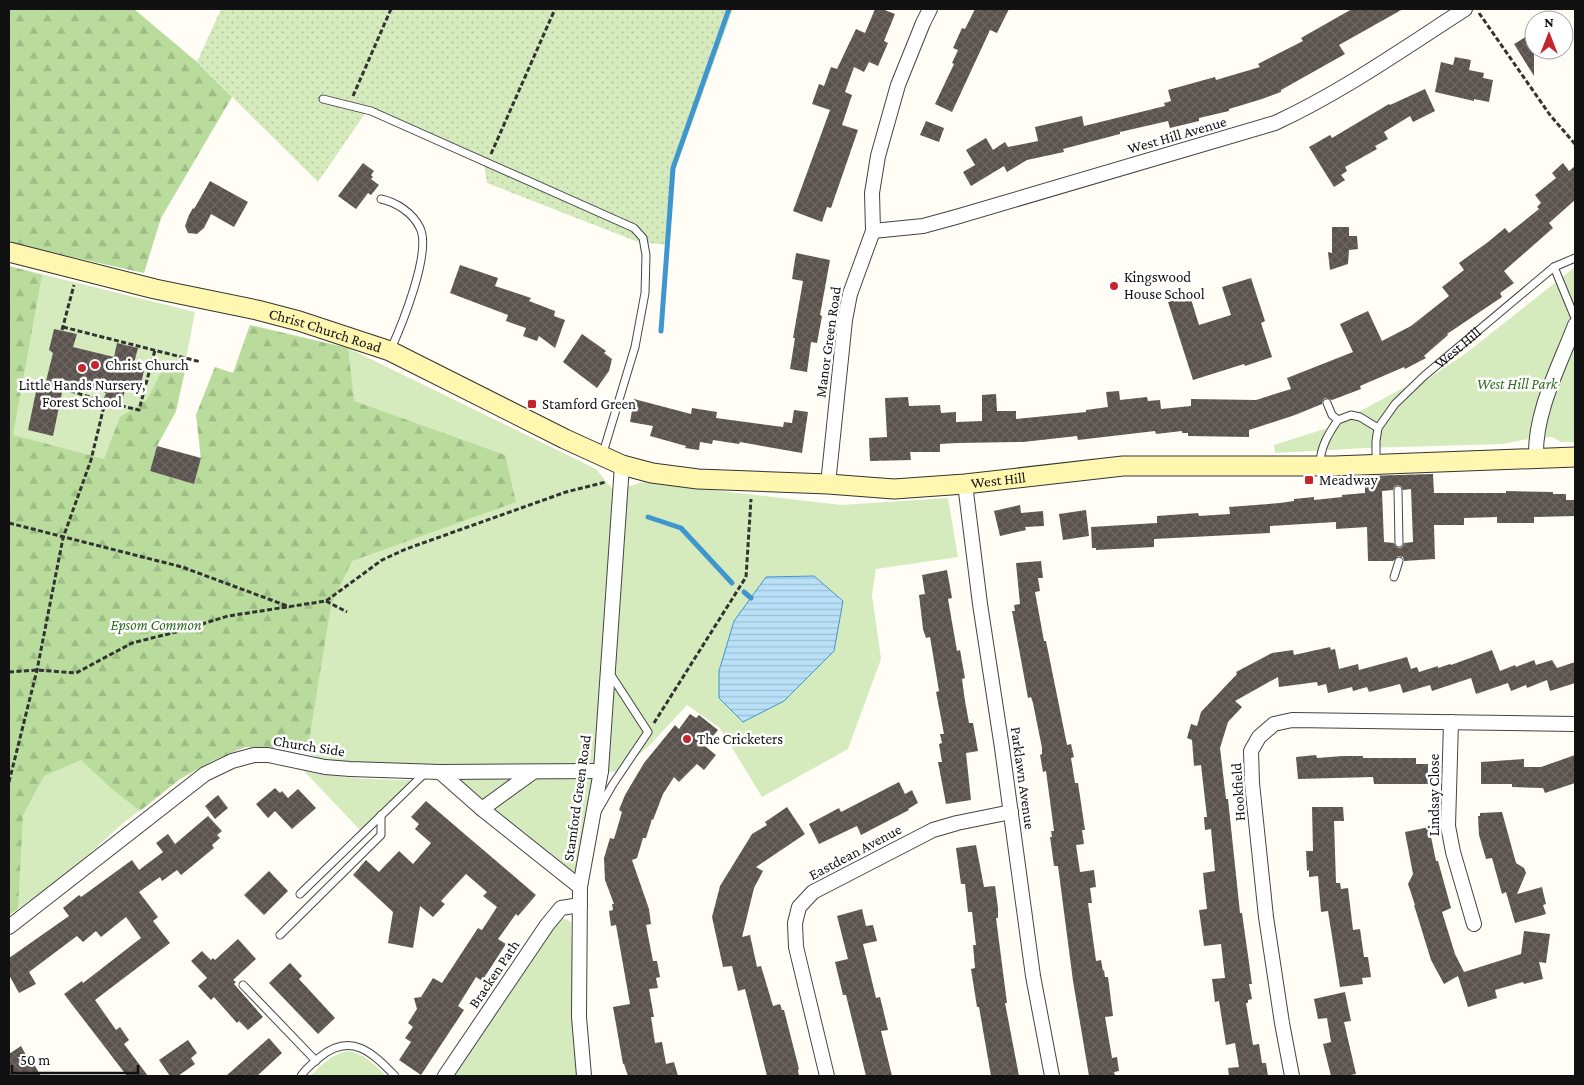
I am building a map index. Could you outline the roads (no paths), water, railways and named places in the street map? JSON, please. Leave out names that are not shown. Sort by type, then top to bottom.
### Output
[{"type":"main road","name":"Christ Church Road","points":[[9,252],[155,288],[257,310],[299,321],[390,351],[602,456],[621,472]]},
{"type":"main road","name":"West Hill","points":[[621,472],[652,473],[698,479],[828,484],[894,489],[966,484],[1122,466],[1376,464],[1397,467],[1575,457]]},
{"type":"street","name":"Manor Green Road","points":[[828,484],[850,294],[873,231],[872,193],[878,156],[898,84],[930,9]]},
{"type":"street","name":"West Hill Avenue","points":[[873,231],[923,226],[1275,123],[1298,112],[1383,62],[1464,9]]},
{"type":"street","points":[[1536,459],[1535,442],[1539,418],[1575,325]]},
{"type":"street","name":"Stamford Green Road","points":[[584,1076],[579,1017],[580,887],[601,771],[621,472]]},
{"type":"street","name":"Parklawn Avenue","points":[[966,484],[980,604],[1033,976],[1052,1076]]},
{"type":"street","name":"Hookfield","points":[[1292,1076],[1266,917],[1252,783],[1251,751],[1259,737],[1274,724],[1292,720],[1575,724]]},
{"type":"street","name":"Lindsay Close","points":[[1451,722],[1449,832],[1474,924]]},
{"type":"street","name":"Church Side","points":[[9,927],[205,774],[232,761],[254,755],[268,755],[325,767],[342,768],[434,771],[601,771]]},
{"type":"street","points":[[434,771],[580,887]]},
{"type":"street","points":[[482,809],[533,772]]},
{"type":"street","name":"Eastdean Avenue","points":[[827,1076],[796,947],[795,923],[799,907],[813,892],[932,830],[1011,812]]},
{"type":"street","name":"Bracken Path","points":[[444,1076],[547,924],[561,908],[580,905]]},
{"type":"lane","points":[[323,99],[371,111],[634,228],[643,238],[646,254],[645,293],[635,346],[602,456]]},
{"type":"lane","points":[[381,199],[391,201],[410,214],[420,228],[423,242],[407,313],[390,351]]},
{"type":"lane","name":"West Hill","points":[[1378,428],[1395,404],[1424,376],[1554,267],[1575,258]]},
{"type":"lane","points":[[1554,267],[1575,318]]},
{"type":"lane","points":[[1327,403],[1332,415],[1338,420]]},
{"type":"lane","points":[[1320,465],[1320,454],[1331,430],[1338,420],[1351,415],[1360,417],[1378,428],[1376,464]]},
{"type":"lane","points":[[1398,490],[1400,544]]},
{"type":"lane","points":[[1394,577],[1399,561]]},
{"type":"lane","points":[[592,819],[648,732],[608,670]]},
{"type":"lane","points":[[300,894],[381,815],[434,771]]},
{"type":"lane","points":[[280,935],[381,835],[381,815]]},
{"type":"lane","points":[[243,985],[316,1061]]},
{"type":"lane","points":[[301,1076],[305,1070],[330,1049],[341,1046],[356,1046],[369,1052],[394,1076]]},
{"type":"water","points":[[814,576],[843,601],[834,651],[784,701],[743,722],[719,698],[719,671],[734,621],[766,577]]},
{"type":"waterway","points":[[661,331],[673,168],[729,9]]},
{"type":"waterway","points":[[648,517],[681,528],[732,583]]},
{"type":"waterway","points":[[744,592],[751,598]]},
{"type":"place","name":"Kingswood House School","points":[[1114,286]]},
{"type":"place","name":"Christ Church","points":[[95,365]]},
{"type":"place","name":"Little Hands Nursery, Forest School","points":[[82,368]]},
{"type":"place","name":"Stamford Green","points":[[532,404]]},
{"type":"place","name":"Meadway","points":[[1309,480]]},
{"type":"place","name":"The Cricketers","points":[[687,739]]},
{"type":"park label","name":"West Hill Park","points":[[1517,384]]},
{"type":"park label","name":"Epsom Common","points":[[156,625]]}]
